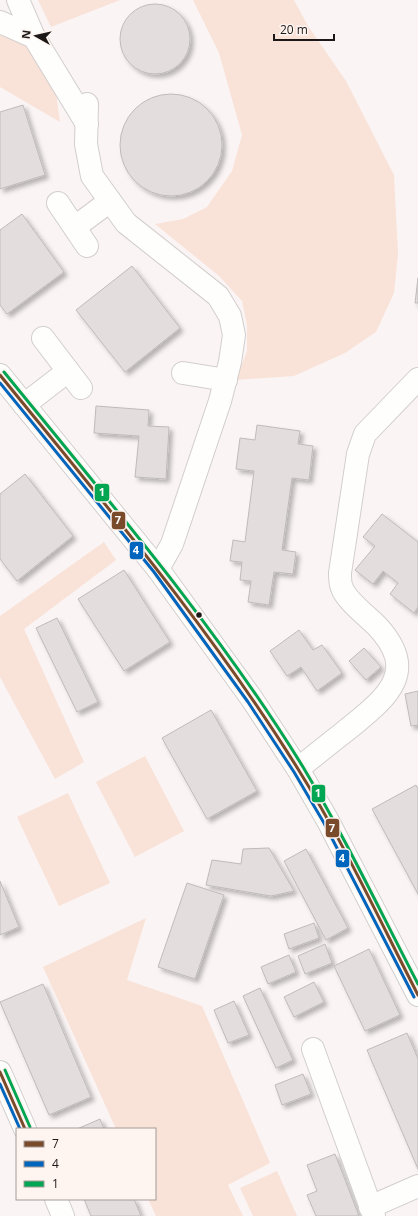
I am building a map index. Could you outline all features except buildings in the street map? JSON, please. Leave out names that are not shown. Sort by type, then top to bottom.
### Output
[{"type":"street","points":[[18,0],[34,37],[87,114],[86,144],[92,176],[126,223],[218,296],[230,316],[234,336],[226,380],[172,544],[158,569]]},
{"type":"street","points":[[0,22],[34,37]]},
{"type":"street","points":[[75,227],[110,201]]},
{"type":"street","points":[[58,203],[88,246]]},
{"type":"street","points":[[43,338],[81,388]]},
{"type":"street","points":[[24,405],[68,371]]},
{"type":"street","points":[[183,373],[226,380]]},
{"type":"street","points":[[0,375],[158,569],[252,699],[298,769],[328,821],[418,995]]},
{"type":"street","points":[[298,769],[374,707],[394,687],[400,669],[393,642],[348,598],[342,589],[340,573],[358,454],[365,434],[418,379]]},
{"type":"street","points":[[313,1049],[372,1211],[418,1186]]},
{"type":"street","points":[[0,1072],[25,1128]]},
{"type":"shaded area","points":[[38,0],[120,0],[51,27]]},
{"type":"shaded area","points":[[193,0],[294,0],[308,26],[346,81],[394,175],[398,254],[394,293],[376,332],[345,353],[294,376],[236,380],[247,351],[247,325],[242,301],[219,276],[155,224],[183,219],[207,207],[232,171],[242,135],[219,53]]},
{"type":"shaded area","points":[[0,33],[30,44],[55,86],[60,122],[0,87]]},
{"type":"shaded area","points":[[104,542],[116,560],[24,629],[84,762],[55,779],[0,677],[0,616]]},
{"type":"shaded area","points":[[145,756],[184,831],[135,857],[96,782]]},
{"type":"shaded area","points":[[68,793],[110,883],[59,906],[17,817]]},
{"type":"shaded area","points":[[146,918],[127,980],[202,1006],[270,1163],[228,1185],[243,1216],[156,1216],[148,1200],[156,1200],[156,1128],[116,1128],[43,967]]},
{"type":"shaded area","points":[[277,1171],[297,1216],[253,1216],[240,1188]]},
{"type":"transit line","name":"1","points":[[4,372],[160,565],[198,614],[270,715],[303,767],[333,820],[418,984]]},
{"type":"transit line","name":"7","points":[[0,375],[117,519],[193,617],[264,717],[298,769],[330,824],[418,995]]},
{"type":"transit line","name":"4","points":[[0,383],[154,572],[248,702],[294,772],[324,823],[414,997]]},
{"type":"transit line","name":"1","points":[[5,1070],[30,1127]]},
{"type":"transit line","name":"7","points":[[0,1072],[25,1128]]},
{"type":"transit line","name":"4","points":[[0,1084],[20,1128]]}]
